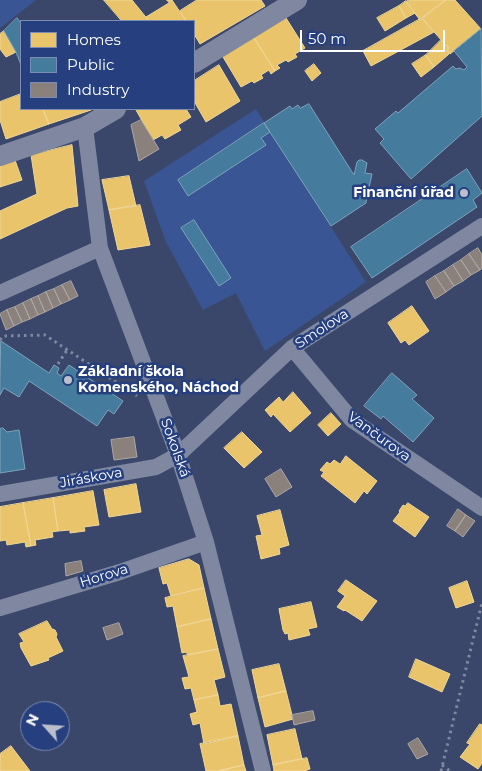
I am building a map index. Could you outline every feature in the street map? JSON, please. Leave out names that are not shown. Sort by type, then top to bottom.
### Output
[{"type":"street","points":[[195,62],[297,0]]},
{"type":"street","points":[[0,156],[85,127],[114,110]]},
{"type":"street","name":"Sokolská","points":[[85,127],[100,248],[178,455],[206,542],[263,771]]},
{"type":"street","name":"Smolova","points":[[178,455],[292,348],[482,226]]},
{"type":"street","points":[[0,293],[100,248]]},
{"type":"street","name":"Vančurova","points":[[292,348],[352,420],[482,508]]},
{"type":"street","name":"Jiráskova","points":[[0,494],[156,467],[178,455]]},
{"type":"street","name":"Horova","points":[[0,608],[120,572],[206,542]]},
{"type":"path","points":[[0,340],[3,336],[45,335],[140,398]]},
{"type":"path","points":[[58,364],[67,350]]},
{"type":"path","points":[[441,771],[482,603]]},
{"type":"path","points":[[442,764],[450,771]]},
{"type":"shaded area","points":[[0,0],[36,0],[0,28]]},
{"type":"shaded area","points":[[256,109],[366,282],[265,351],[236,293],[203,310],[166,242],[144,181]]},
{"type":"building: Homes","points":[[104,0],[132,0],[148,20],[121,20]]},
{"type":"building: Homes","points":[[167,0],[172,0],[185,20],[148,20],[146,17],[169,3]]},
{"type":"building: Homes","points":[[197,0],[261,0],[265,6],[200,44],[195,36],[195,20],[185,20],[180,11]]},
{"type":"building: Homes","points":[[409,0],[446,0],[420,20],[406,2]]},
{"type":"building: Homes","points":[[446,0],[455,0],[481,29],[450,54],[447,50],[449,49],[422,18]]},
{"type":"building: Homes","points":[[406,1],[415,13],[406,18],[399,6]]},
{"type":"building: Homes","points":[[399,6],[406,18],[385,31],[377,18]]},
{"type":"building: Homes","points":[[286,18],[305,48],[295,54],[297,57],[277,65],[280,68],[275,71],[254,38]]},
{"type":"building: Homes","points":[[422,18],[434,32],[371,66],[363,51]]},
{"type":"building: Homes","points":[[4,31],[16,52],[6,57],[0,49],[0,34]]},
{"type":"building: Homes","points":[[254,38],[275,71],[271,74],[269,70],[261,75],[263,78],[241,87],[223,57]]},
{"type":"building: Homes","points":[[441,40],[449,48],[447,49],[449,54],[434,67],[426,55]]},
{"type":"building: Homes","points":[[426,55],[434,67],[421,77],[412,64]]},
{"type":"building: Homes","points":[[314,64],[321,73],[312,81],[305,71]]},
{"type":"building: Homes","points":[[219,65],[240,101],[206,122],[195,103],[195,80]]},
{"type":"building: Homes","points":[[20,94],[20,110],[43,110],[49,124],[6,139],[0,120],[0,102]]},
{"type":"building: Homes","points":[[43,110],[91,110],[49,124]]},
{"type":"building: Homes","points":[[136,110],[187,110],[191,117],[178,125],[181,130],[165,139],[162,135],[153,140]]},
{"type":"building: Homes","points":[[72,145],[78,206],[67,208],[0,239],[0,211],[37,194],[31,155]]},
{"type":"building: Homes","points":[[15,160],[22,180],[0,187],[0,165]]},
{"type":"building: Homes","points":[[129,176],[136,206],[109,210],[102,180]]},
{"type":"building: Homes","points":[[140,205],[150,245],[118,250],[109,210]]},
{"type":"building: Homes","points":[[412,306],[429,331],[409,345],[405,340],[401,343],[388,323]]},
{"type":"building: Homes","points":[[293,392],[311,413],[290,432],[273,414],[271,417],[265,410],[279,397],[283,402]]},
{"type":"building: Homes","points":[[331,413],[341,424],[328,436],[318,425]]},
{"type":"building: Homes","points":[[242,432],[262,452],[244,468],[224,448]]},
{"type":"building: Homes","points":[[346,456],[377,481],[367,494],[364,491],[355,503],[321,476],[324,472],[320,470],[327,462],[330,464],[334,460],[340,464]]},
{"type":"building: Homes","points":[[136,484],[141,512],[109,517],[104,490]]},
{"type":"building: Homes","points":[[93,491],[99,525],[84,527],[85,531],[70,533],[70,530],[58,531],[53,498]]},
{"type":"building: Homes","points":[[53,498],[58,531],[52,532],[53,537],[35,540],[36,545],[31,546],[23,503]]},
{"type":"building: Homes","points":[[23,503],[31,546],[26,547],[25,542],[7,545],[6,540],[0,541],[0,507]]},
{"type":"building: Homes","points":[[408,503],[429,517],[415,537],[393,521],[403,505],[405,506]]},
{"type":"building: Homes","points":[[280,510],[289,545],[279,548],[280,554],[261,559],[256,536],[262,535],[257,516]]},
{"type":"building: Homes","points":[[189,559],[199,565],[204,588],[171,596],[167,583],[163,584],[159,568]]},
{"type":"building: Homes","points":[[346,580],[377,601],[362,621],[337,607],[345,596],[338,591]]},
{"type":"building: Homes","points":[[467,581],[474,602],[456,608],[449,588]]},
{"type":"building: Homes","points":[[204,588],[211,619],[177,627],[173,606],[167,607],[165,598]]},
{"type":"building: Homes","points":[[311,602],[317,627],[308,629],[310,635],[289,640],[288,633],[285,634],[283,630],[279,609]]},
{"type":"building: Homes","points":[[211,619],[218,649],[188,655],[186,652],[182,653],[177,627]]},
{"type":"building: Homes","points":[[47,621],[52,629],[55,630],[56,637],[63,651],[48,658],[49,660],[31,666],[21,648],[20,643],[24,642],[19,634]]},
{"type":"building: Homes","points":[[218,649],[225,677],[214,680],[218,695],[194,700],[191,688],[185,689],[182,678],[189,677],[183,656]]},
{"type":"building: Homes","points":[[416,659],[450,674],[442,692],[409,677]]},
{"type":"building: Homes","points":[[279,664],[286,691],[258,698],[252,670]]},
{"type":"building: Homes","points":[[286,691],[293,719],[265,727],[258,698]]},
{"type":"building: Homes","points":[[218,695],[220,706],[231,704],[238,736],[204,744],[200,723],[193,725],[190,714],[197,712],[194,700]]},
{"type":"building: Homes","points":[[480,724],[482,725],[482,763],[478,769],[460,757],[470,744],[467,743]]},
{"type":"building: Homes","points":[[295,729],[302,759],[273,765],[267,735]]},
{"type":"building: Homes","points":[[238,736],[244,765],[218,771],[206,771],[200,744]]},
{"type":"building: Homes","points":[[11,746],[30,771],[0,771],[0,754]]},
{"type":"building: Homes","points":[[307,758],[310,769],[305,771],[274,771],[273,765]]},
{"type":"building: Homes","points":[[244,765],[246,771],[218,771]]},
{"type":"building: Public","points":[[17,18],[20,22],[20,62],[16,52],[4,31]]},
{"type":"building: Public","points":[[481,29],[482,116],[411,179],[380,143],[384,139],[375,129],[396,111],[398,113],[453,66],[456,69],[464,70],[467,67],[454,51]]},
{"type":"building: Public","points":[[309,104],[354,175],[359,160],[367,163],[365,173],[372,174],[369,188],[362,187],[367,195],[366,203],[331,226],[264,123],[290,106],[292,109],[298,105],[300,108]]},
{"type":"building: Public","points":[[264,123],[270,132],[261,138],[266,145],[188,196],[178,180]]},
{"type":"building: Public","points":[[467,169],[482,193],[473,200],[477,207],[372,278],[351,247]]},
{"type":"building: Public","points":[[194,220],[231,278],[219,286],[181,228]]},
{"type":"building: Public","points":[[1,341],[49,373],[54,365],[59,368],[57,373],[61,376],[69,365],[123,401],[114,414],[108,410],[97,426],[29,381],[19,397],[4,388],[0,395]]},
{"type":"building: Public","points":[[392,373],[417,395],[412,399],[434,418],[413,442],[383,416],[381,419],[364,406]]},
{"type":"building: Public","points":[[3,428],[7,432],[19,430],[25,469],[0,473],[0,429]]},
{"type":"building: Industry","points":[[141,120],[159,149],[139,161],[131,125]]},
{"type":"building: Industry","points":[[478,248],[482,255],[482,268],[480,270],[469,254]]},
{"type":"building: Industry","points":[[469,254],[480,270],[471,275],[461,260]]},
{"type":"building: Industry","points":[[461,260],[471,275],[463,281],[453,265]]},
{"type":"building: Industry","points":[[453,265],[463,281],[454,286],[444,271]]},
{"type":"building: Industry","points":[[444,271],[454,286],[446,292],[435,276]]},
{"type":"building: Industry","points":[[435,276],[446,292],[435,299],[426,282]]},
{"type":"building: Industry","points":[[71,281],[78,296],[70,300],[62,285]]},
{"type":"building: Industry","points":[[62,285],[70,300],[61,304],[54,289]]},
{"type":"building: Industry","points":[[54,289],[61,304],[53,308],[46,292]]},
{"type":"building: Industry","points":[[46,292],[53,308],[45,312],[38,296]]},
{"type":"building: Industry","points":[[38,296],[45,312],[38,315],[31,299]]},
{"type":"building: Industry","points":[[31,299],[38,315],[30,319],[23,303]]},
{"type":"building: Industry","points":[[23,303],[30,319],[22,322],[15,307]]},
{"type":"building: Industry","points":[[15,307],[22,322],[14,326],[7,310]]},
{"type":"building: Industry","points":[[7,310],[14,326],[6,330],[0,314]]},
{"type":"building: Industry","points":[[134,437],[137,457],[114,460],[111,440]]},
{"type":"building: Industry","points":[[281,469],[292,487],[276,497],[265,479]]},
{"type":"building: Industry","points":[[458,509],[466,515],[455,531],[447,526]]},
{"type":"building: Industry","points":[[466,515],[475,521],[463,537],[455,531]]},
{"type":"building: Industry","points":[[81,561],[83,571],[66,576],[65,564]]},
{"type":"building: Industry","points":[[119,623],[123,634],[107,640],[103,628]]},
{"type":"building: Industry","points":[[313,711],[315,720],[294,725],[292,715]]},
{"type":"building: Industry","points":[[418,738],[428,754],[417,759],[408,744]]},
{"type":"place","name":"Finanční úřad","points":[[464,193]]},
{"type":"place","name":"Základní škola Komenského, Náchod","points":[[68,380]]}]
